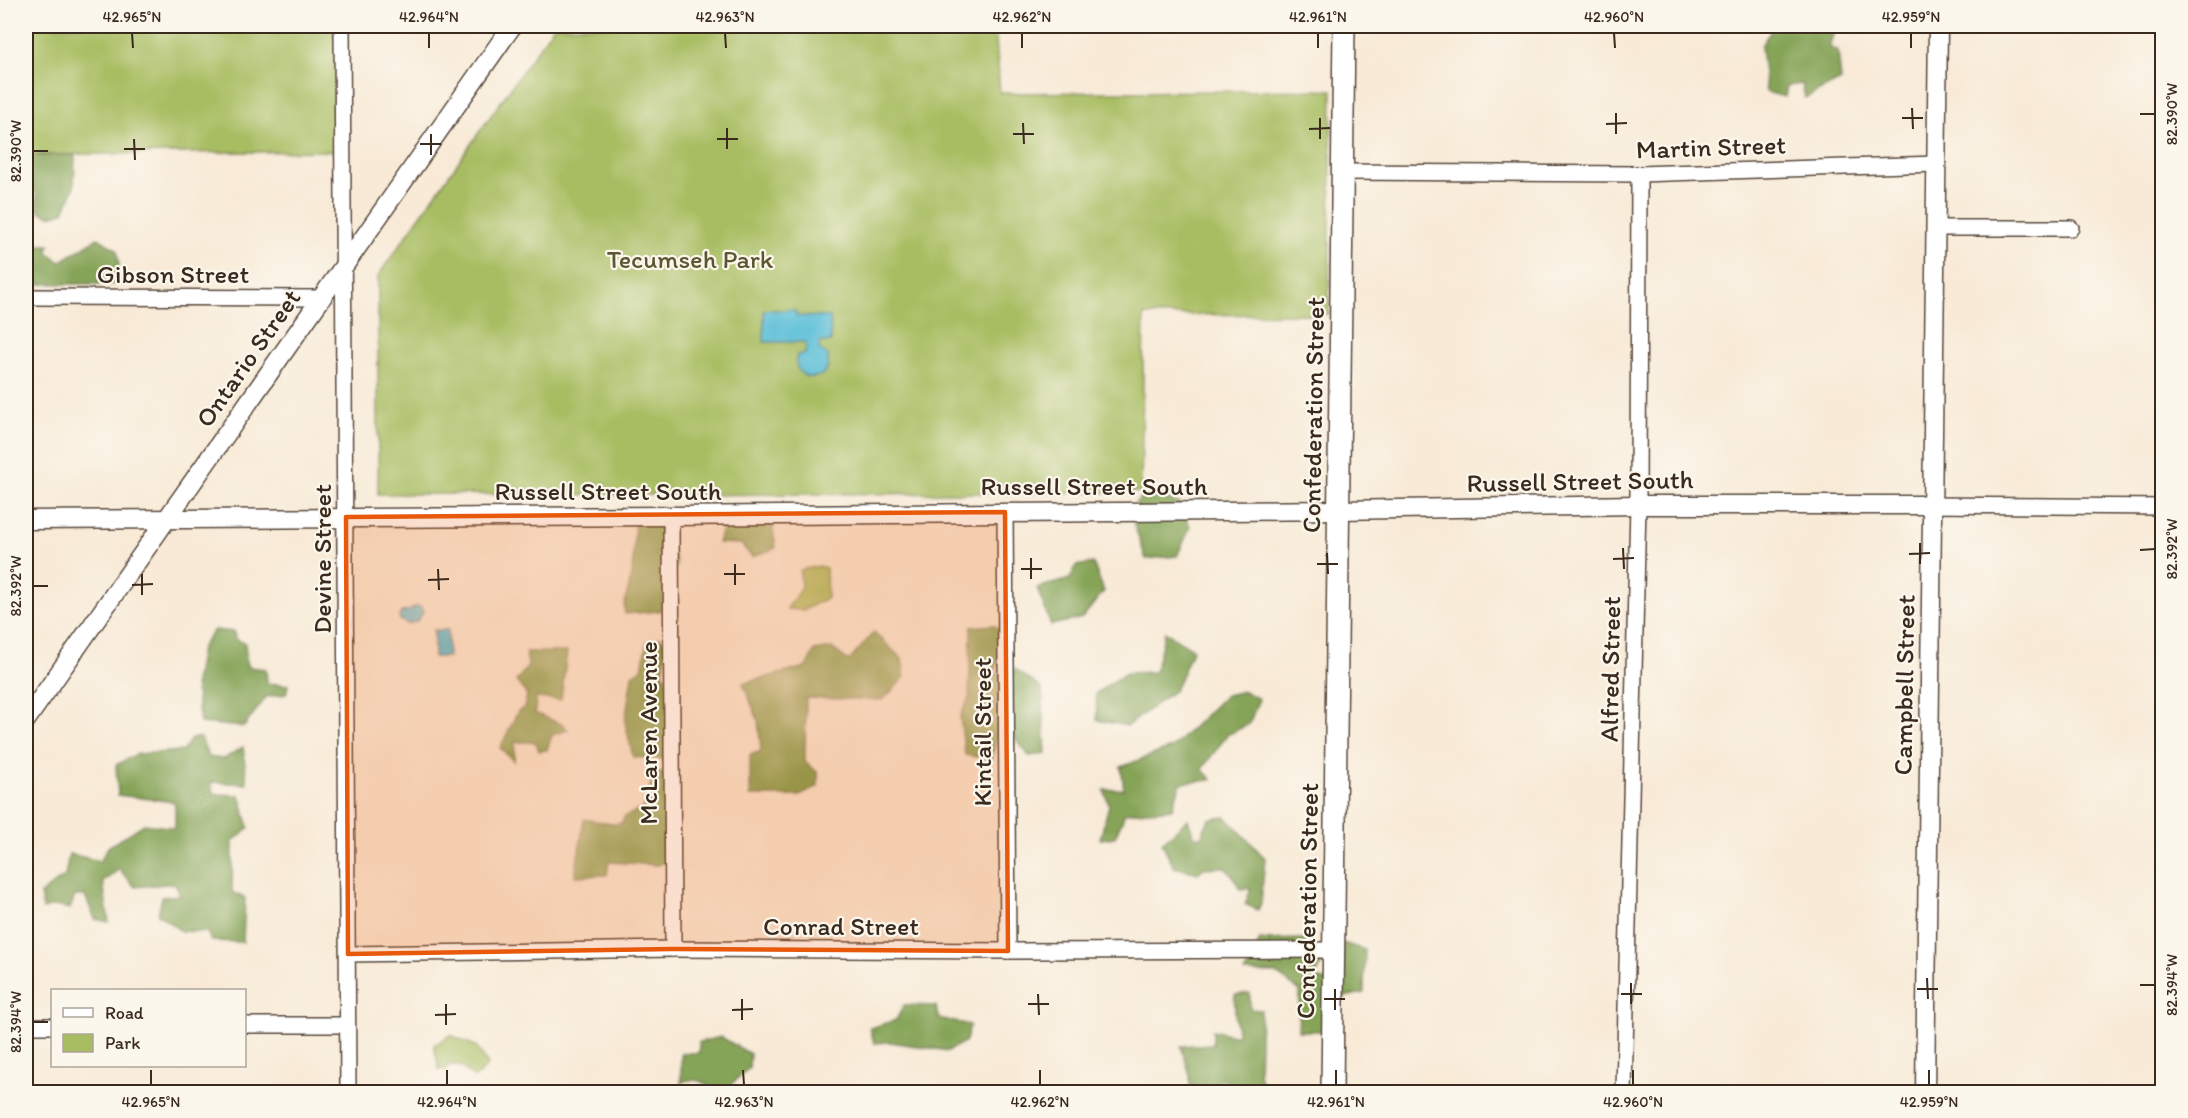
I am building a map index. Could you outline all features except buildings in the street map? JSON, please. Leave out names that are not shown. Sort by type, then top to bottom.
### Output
[{"type":"main road","name":"Confederation Street","points":[[1332,1092],[1344,26]]},
{"type":"street","name":"Devine Street","points":[[342,26],[348,1092]]},
{"type":"street","name":"Ontario Street","points":[[26,720],[512,26]]},
{"type":"street","name":"Campbell Street","points":[[1925,1092],[1938,26]]},
{"type":"street","name":"Martin Street","points":[[1343,172],[1640,174],[1936,164]]},
{"type":"street","name":"Alfred Street","points":[[1624,1092],[1638,505],[1640,174]]},
{"type":"street","points":[[1936,228],[2071,228]]},
{"type":"street","name":"Gibson Street","points":[[26,297],[321,298]]},
{"type":"street","name":"Russell Street South","points":[[26,520],[1338,510],[1638,505],[2163,507]]},
{"type":"street","name":"Kintail Street","points":[[1005,512],[1008,951]]},
{"type":"street","name":"McLaren Avenue","points":[[671,516],[673,949]]},
{"type":"street","name":"Conrad Street","points":[[348,954],[673,949],[1334,950]]},
{"type":"street","points":[[246,1025],[347,1025]]},
{"type":"street","points":[[26,1026],[51,1026]]},
{"type":"highlighted area","points":[[1005,512],[1008,951],[673,949],[348,954],[346,517]]},
{"type":"green space","points":[[26,26],[335,26],[337,151],[26,155]]},
{"type":"green space","name":"Tecumseh Park","points":[[554,26],[995,26],[1000,93],[1332,90],[1329,314],[1144,315],[1141,492],[378,494],[378,276]]},
{"type":"green space","points":[[1774,26],[1836,26],[1829,47],[1838,51],[1841,80],[1805,98],[1802,84],[1787,86],[1785,97],[1766,92],[1761,46]]},
{"type":"green space","points":[[75,155],[74,188],[64,212],[50,216],[38,211],[36,191],[26,190],[26,156]]},
{"type":"green space","points":[[27,229],[29,245],[49,245],[48,252],[60,262],[98,238],[117,250],[119,265],[116,284],[26,284]]},
{"type":"green space","points":[[1149,491],[1183,505],[1190,528],[1177,556],[1146,559],[1134,524],[1136,502]]},
{"type":"green space","points":[[725,517],[771,517],[776,548],[752,557],[741,544],[718,543]]},
{"type":"green space","points":[[635,519],[663,521],[677,564],[667,585],[660,611],[625,614],[624,606],[632,574]]},
{"type":"green space","points":[[1093,563],[1104,591],[1082,618],[1051,625],[1037,588],[1070,579],[1076,566]]},
{"type":"green space","points":[[819,566],[826,568],[827,598],[804,610],[787,609],[801,588],[800,570]]},
{"type":"green space","points":[[993,625],[1011,636],[999,656],[995,675],[1015,669],[1042,689],[1046,754],[1029,756],[1010,731],[998,731],[992,759],[965,755],[960,717],[969,698],[971,627]]},
{"type":"green space","points":[[214,630],[234,632],[235,639],[245,643],[247,667],[266,669],[267,683],[288,685],[286,694],[266,697],[244,727],[200,723],[195,683],[201,648]]},
{"type":"green space","points":[[874,632],[902,659],[905,677],[883,700],[806,698],[805,761],[818,773],[818,786],[800,796],[750,796],[750,755],[761,751],[758,720],[743,683],[806,667],[814,651],[832,648],[849,661]]},
{"type":"green space","points":[[1165,632],[1193,649],[1175,690],[1127,726],[1097,720],[1096,693],[1126,673],[1155,672]]},
{"type":"green space","points":[[661,637],[667,648],[663,672],[669,687],[667,748],[663,759],[633,757],[625,722],[632,675],[642,669],[647,642]]},
{"type":"green space","points":[[526,652],[567,652],[561,700],[536,698],[535,713],[563,725],[568,730],[552,735],[547,750],[539,751],[536,742],[515,742],[514,761],[500,748],[518,711],[524,708],[527,695],[516,681],[528,666]]},
{"type":"green space","points":[[1244,691],[1259,699],[1249,724],[1227,735],[1202,769],[1212,780],[1181,783],[1172,809],[1125,813],[1115,837],[1100,839],[1109,805],[1104,790],[1124,789],[1121,767],[1173,747],[1226,695]]},
{"type":"green space","points":[[200,737],[209,757],[224,759],[243,747],[247,784],[211,782],[214,794],[240,795],[249,828],[233,841],[232,892],[245,898],[243,942],[211,941],[207,932],[181,931],[158,914],[162,897],[180,895],[175,883],[135,887],[119,869],[103,882],[109,922],[95,919],[85,896],[75,896],[70,909],[54,906],[43,909],[40,894],[65,876],[69,854],[100,861],[108,847],[144,824],[175,828],[175,802],[118,795],[116,765],[137,754],[183,751],[191,739]]},
{"type":"green space","points":[[655,771],[670,774],[668,858],[659,865],[609,862],[607,875],[575,876],[584,819],[612,824],[621,823],[625,816],[643,809]]},
{"type":"green space","points":[[1226,817],[1265,858],[1261,903],[1258,910],[1245,904],[1251,889],[1240,889],[1224,867],[1204,868],[1198,873],[1174,867],[1162,843],[1188,819],[1194,836],[1201,837],[1209,819]]},
{"type":"green space","points":[[1308,939],[1321,964],[1315,978],[1327,981],[1340,942],[1365,950],[1364,993],[1329,1000],[1324,1031],[1298,1031],[1300,991],[1275,973],[1245,972],[1260,940]]},
{"type":"green space","points":[[1250,993],[1250,1009],[1261,1010],[1259,1074],[1264,1090],[1221,1080],[1212,1086],[1190,1086],[1190,1075],[1181,1046],[1213,1044],[1213,1030],[1237,1036],[1235,995]]},
{"type":"green space","points":[[904,1005],[936,1006],[938,1018],[970,1025],[966,1041],[948,1051],[891,1042],[874,1043],[870,1028],[896,1020]]},
{"type":"green space","points":[[450,1035],[476,1046],[488,1065],[475,1078],[459,1065],[448,1065],[447,1070],[439,1069],[434,1045]]},
{"type":"green space","points":[[721,1037],[750,1054],[749,1068],[726,1089],[716,1090],[694,1080],[681,1083],[681,1053],[699,1053],[699,1042]]},
{"type":"water","points":[[764,310],[795,310],[797,316],[830,317],[831,342],[820,342],[819,349],[828,355],[828,366],[823,374],[811,377],[799,371],[797,355],[805,354],[806,342],[764,342]]},
{"type":"water","points":[[416,606],[421,607],[424,611],[417,621],[408,624],[400,620],[401,612],[409,611]]},
{"type":"water","points":[[434,630],[448,630],[448,657],[434,657]]}]
